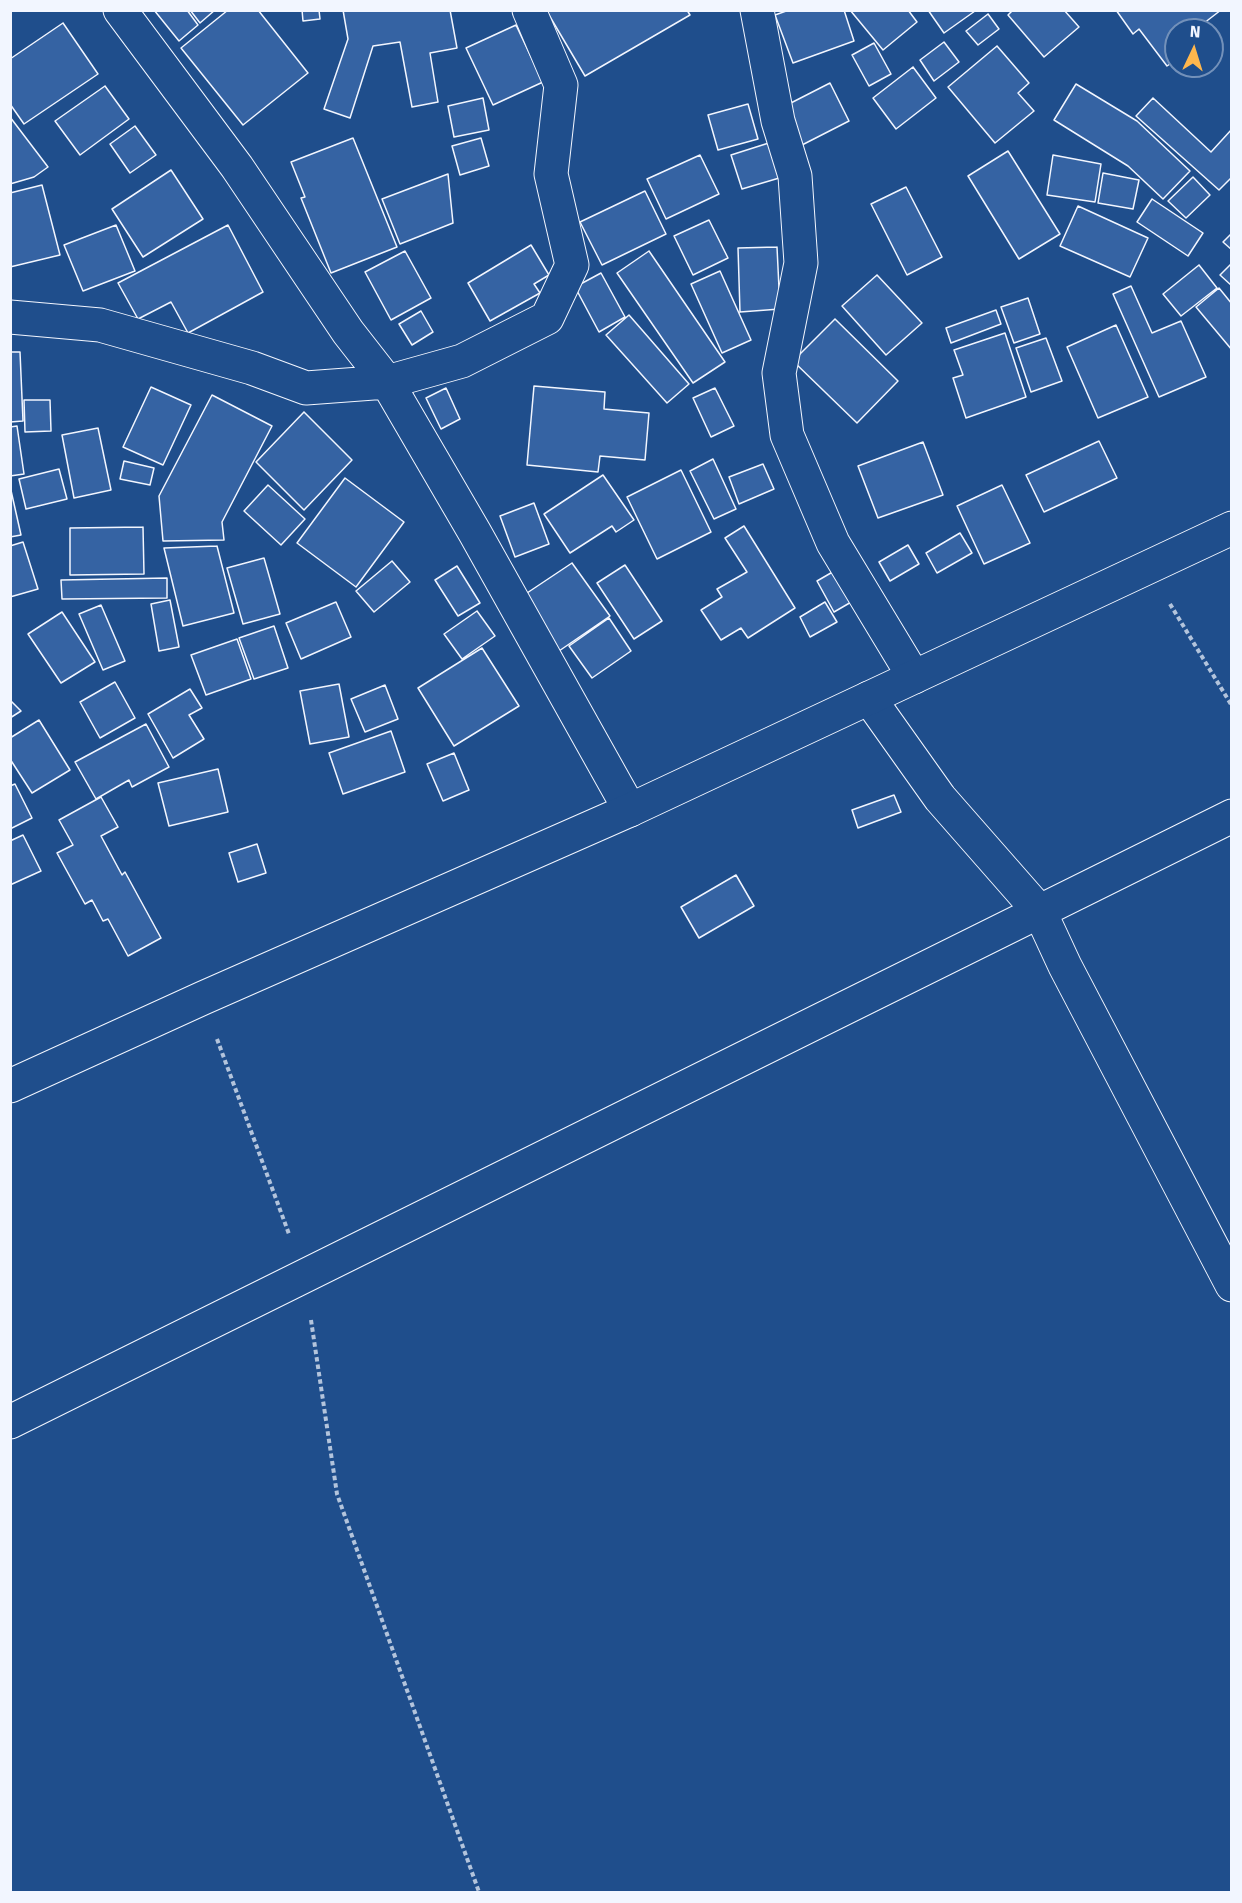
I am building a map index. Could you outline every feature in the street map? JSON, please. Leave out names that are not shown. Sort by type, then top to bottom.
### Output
[{"type":"street","points":[[120,10],[237,167],[348,332],[387,382],[475,532],[630,810]]},
{"type":"street","points":[[10,316],[100,325],[252,368],[306,388],[387,382],[462,361],[547,318],[572,265],[551,174],[561,85],[529,10]]},
{"type":"street","points":[[757,10],[778,121],[795,176],[801,253],[801,263],[779,373],[787,435],[833,543],[914,677]]},
{"type":"street","points":[[10,1086],[630,810],[1232,528]]},
{"type":"street","points":[[869,698],[940,798],[1040,912],[1065,966],[1232,1285]]},
{"type":"street","points":[[10,1422],[1232,816]]},
{"type":"path","points":[[1148,567],[1232,706]]},
{"type":"path","points":[[203,999],[304,1275],[337,1494],[479,1893]]},
{"type":"building","points":[[154,10],[187,10],[198,25],[179,41]]},
{"type":"building","points":[[190,10],[215,10],[200,23]]},
{"type":"building","points":[[228,10],[258,10],[308,73],[243,125],[181,48]]},
{"type":"building","points":[[302,10],[319,10],[320,19],[303,21]]},
{"type":"building","points":[[343,10],[450,10],[457,48],[430,53],[438,102],[412,107],[400,42],[373,46],[350,118],[324,109],[348,39]]},
{"type":"building","points":[[546,10],[687,10],[690,15],[585,76]]},
{"type":"building","points":[[789,10],[844,10],[854,41],[793,63],[775,15]]},
{"type":"building","points":[[850,10],[908,10],[917,22],[883,50]]},
{"type":"building","points":[[928,10],[975,10],[975,11],[944,33]]},
{"type":"building","points":[[1013,10],[1064,10],[1079,27],[1044,57],[1008,15]]},
{"type":"building","points":[[1116,10],[1221,10],[1211,18],[1164,18],[1164,62],[1139,29],[1133,34]]},
{"type":"building","points":[[988,14],[999,29],[978,45],[966,31]]},
{"type":"building","points":[[63,23],[98,74],[24,124],[10,104],[10,59]]},
{"type":"building","points":[[516,25],[543,82],[493,105],[466,48]]},
{"type":"building","points":[[944,42],[959,62],[934,81],[920,60]]},
{"type":"building","points":[[874,43],[891,74],[869,86],[852,55]]},
{"type":"building","points":[[997,46],[1029,83],[1018,93],[1034,111],[995,143],[948,87]]},
{"type":"building","points":[[913,67],[936,98],[896,129],[873,98]]},
{"type":"building","points":[[830,83],[849,121],[802,145],[783,107]]},
{"type":"building","points":[[1076,84],[1137,121],[1190,171],[1163,199],[1128,166],[1054,120]]},
{"type":"building","points":[[105,86],[129,119],[80,155],[55,121]]},
{"type":"building","points":[[483,98],[489,130],[454,137],[448,106]]},
{"type":"building","points":[[1153,98],[1211,152],[1232,129],[1232,177],[1219,190],[1136,116]]},
{"type":"building","points":[[748,104],[758,139],[718,150],[708,115]]},
{"type":"building","points":[[10,117],[48,167],[34,177],[10,184]]},
{"type":"building","points":[[135,126],[156,155],[130,173],[110,144]]},
{"type":"building","points":[[353,138],[397,247],[331,273],[301,198],[305,197],[291,162]]},
{"type":"building","points":[[481,138],[489,166],[460,175],[452,146]]},
{"type":"building","points":[[775,141],[786,176],[742,189],[731,155]]},
{"type":"building","points":[[1008,151],[1060,234],[1019,259],[968,176]]},
{"type":"building","points":[[700,155],[719,194],[666,219],[647,179]]},
{"type":"building","points":[[1053,155],[1101,164],[1095,202],[1047,195]]},
{"type":"building","points":[[171,170],[203,219],[143,257],[112,209]]},
{"type":"building","points":[[1103,173],[1139,180],[1133,209],[1098,203]]},
{"type":"building","points":[[448,174],[453,223],[400,244],[382,199]]},
{"type":"building","points":[[1193,177],[1210,195],[1186,218],[1168,201]]},
{"type":"building","points":[[42,185],[60,255],[10,267],[10,193]]},
{"type":"building","points":[[906,187],[942,257],[907,275],[871,204]]},
{"type":"building","points":[[645,191],[666,234],[602,265],[580,222]]},
{"type":"building","points":[[1152,199],[1203,233],[1188,256],[1137,222]]},
{"type":"building","points":[[1078,206],[1148,238],[1130,277],[1060,246]]},
{"type":"building","points":[[709,220],[728,258],[693,275],[674,236]]},
{"type":"building","points":[[116,225],[135,271],[83,291],[64,245]]},
{"type":"building","points":[[228,225],[263,292],[188,333],[171,302],[138,319],[118,283]]},
{"type":"building","points":[[1232,233],[1232,250],[1223,242]]},
{"type":"building","points":[[531,245],[549,275],[534,284],[540,293],[490,321],[468,283]]},
{"type":"building","points":[[777,247],[780,309],[740,312],[738,248]]},
{"type":"building","points":[[405,251],[431,298],[391,320],[365,272]]},
{"type":"building","points":[[649,251],[725,362],[693,383],[617,273]]},
{"type":"building","points":[[1232,263],[1232,286],[1220,275]]},
{"type":"building","points":[[1199,265],[1217,288],[1181,316],[1163,294]]},
{"type":"building","points":[[720,271],[751,340],[722,353],[691,284]]},
{"type":"building","points":[[601,273],[625,317],[599,332],[575,287]]},
{"type":"building","points":[[877,275],[922,323],[886,355],[842,306]]},
{"type":"building","points":[[1131,286],[1152,333],[1181,321],[1206,377],[1159,397],[1113,294]]},
{"type":"building","points":[[1219,288],[1232,304],[1232,350],[1196,307]]},
{"type":"building","points":[[1028,298],[1040,334],[1014,343],[1001,307]]},
{"type":"building","points":[[996,310],[1001,324],[951,343],[946,328]]},
{"type":"building","points":[[421,311],[433,332],[412,345],[399,324]]},
{"type":"building","points":[[629,315],[689,384],[667,403],[606,335]]},
{"type":"building","points":[[835,319],[898,381],[857,423],[793,361]]},
{"type":"building","points":[[1116,325],[1148,397],[1098,418],[1067,347]]},
{"type":"building","points":[[1005,333],[1026,397],[966,418],[953,378],[963,375],[954,350]]},
{"type":"building","points":[[1046,338],[1062,381],[1031,392],[1016,348]]},
{"type":"building","points":[[10,352],[20,352],[23,421],[10,422]]},
{"type":"building","points":[[534,386],[605,392],[604,409],[649,413],[645,460],[600,456],[598,472],[527,465]]},
{"type":"building","points":[[151,387],[191,405],[163,465],[123,447]]},
{"type":"building","points":[[446,388],[460,419],[441,429],[426,398]]},
{"type":"building","points":[[715,388],[734,426],[711,437],[693,398]]},
{"type":"building","points":[[212,395],[272,426],[222,522],[224,540],[163,541],[159,496]]},
{"type":"building","points":[[24,400],[50,400],[51,431],[25,432]]},
{"type":"building","points":[[304,412],[352,460],[304,510],[256,462]]},
{"type":"building","points":[[17,426],[24,474],[10,476],[10,427]]},
{"type":"building","points":[[98,428],[111,490],[74,498],[62,435]]},
{"type":"building","points":[[1099,441],[1117,478],[1044,512],[1026,475]]},
{"type":"building","points":[[923,442],[943,495],[878,518],[858,466]]},
{"type":"building","points":[[713,459],[736,509],[714,519],[690,471]]},
{"type":"building","points":[[124,461],[154,468],[150,485],[120,479]]},
{"type":"building","points":[[763,464],[774,489],[739,504],[729,477]]},
{"type":"building","points":[[59,469],[67,499],[26,509],[19,479]]},
{"type":"building","points":[[681,470],[711,532],[657,559],[627,497]]},
{"type":"building","points":[[603,475],[634,520],[616,532],[612,526],[570,553],[544,514]]},
{"type":"building","points":[[345,478],[404,522],[356,587],[297,543]]},
{"type":"building","points":[[268,485],[305,519],[281,545],[244,511]]},
{"type":"building","points":[[1002,485],[1030,543],[984,564],[957,506]]},
{"type":"building","points":[[10,486],[21,535],[10,537]]},
{"type":"building","points":[[534,503],[549,544],[515,557],[500,516]]},
{"type":"building","points":[[744,526],[795,608],[748,638],[741,628],[721,640],[701,610],[722,597],[717,589],[747,572],[725,538]]},
{"type":"building","points":[[143,527],[144,574],[70,575],[70,528]]},
{"type":"building","points":[[960,533],[972,553],[937,573],[926,553]]},
{"type":"building","points":[[23,542],[38,589],[10,597],[10,546]]},
{"type":"building","points":[[908,545],[919,564],[890,581],[879,562]]},
{"type":"building","points":[[217,546],[234,613],[183,626],[164,548]]},
{"type":"building","points":[[264,558],[280,614],[243,624],[227,568]]},
{"type":"building","points":[[392,561],[410,582],[374,612],[356,591]]},
{"type":"building","points":[[572,563],[610,616],[559,651],[521,597]]},
{"type":"building","points":[[625,565],[662,621],[634,639],[597,583]]},
{"type":"building","points":[[457,566],[480,603],[458,616],[435,580]]},
{"type":"building","points":[[836,570],[853,601],[834,612],[817,581]]},
{"type":"building","points":[[167,578],[167,598],[62,599],[61,580]]},
{"type":"building","points":[[170,600],[179,647],[159,651],[151,604]]},
{"type":"building","points":[[336,602],[351,637],[301,659],[286,623]]},
{"type":"building","points":[[825,602],[837,622],[810,637],[800,617]]},
{"type":"building","points":[[101,605],[125,661],[103,670],[79,614]]},
{"type":"building","points":[[477,611],[495,636],[462,659],[444,634]]},
{"type":"building","points":[[62,612],[95,662],[61,683],[28,634]]},
{"type":"building","points":[[609,618],[631,651],[592,678],[569,646]]},
{"type":"building","points":[[274,626],[288,668],[254,679],[239,638]]},
{"type":"building","points":[[237,639],[251,679],[206,695],[191,655]]},
{"type":"building","points":[[482,648],[519,706],[454,746],[418,688]]},
{"type":"building","points":[[115,682],[135,718],[100,738],[80,702]]},
{"type":"building","points":[[339,684],[349,737],[310,744],[300,691]]},
{"type":"building","points":[[385,685],[398,719],[365,732],[351,699]]},
{"type":"building","points":[[190,689],[202,708],[189,715],[204,739],[173,758],[148,714]]},
{"type":"building","points":[[10,700],[21,711],[10,718]]},
{"type":"building","points":[[39,720],[70,770],[32,793],[10,759],[10,738]]},
{"type":"building","points":[[146,724],[169,767],[132,787],[129,780],[96,799],[75,762]]},
{"type":"building","points":[[391,731],[405,772],[343,794],[329,753]]},
{"type":"building","points":[[454,753],[469,790],[443,801],[427,764]]},
{"type":"building","points":[[218,769],[228,812],[169,826],[158,783]]},
{"type":"building","points":[[15,784],[32,818],[10,829],[10,786]]},
{"type":"building","points":[[894,795],[901,812],[858,828],[852,810]]},
{"type":"building","points":[[101,797],[118,827],[101,836],[122,875],[125,872],[161,938],[128,956],[108,919],[103,921],[92,900],[85,904],[57,853],[73,845],[59,820]]},
{"type":"building","points":[[23,835],[41,871],[10,885],[10,841]]},
{"type":"building","points":[[257,844],[266,873],[238,882],[229,853]]},
{"type":"building","points":[[736,875],[754,906],[699,938],[681,907]]}]
